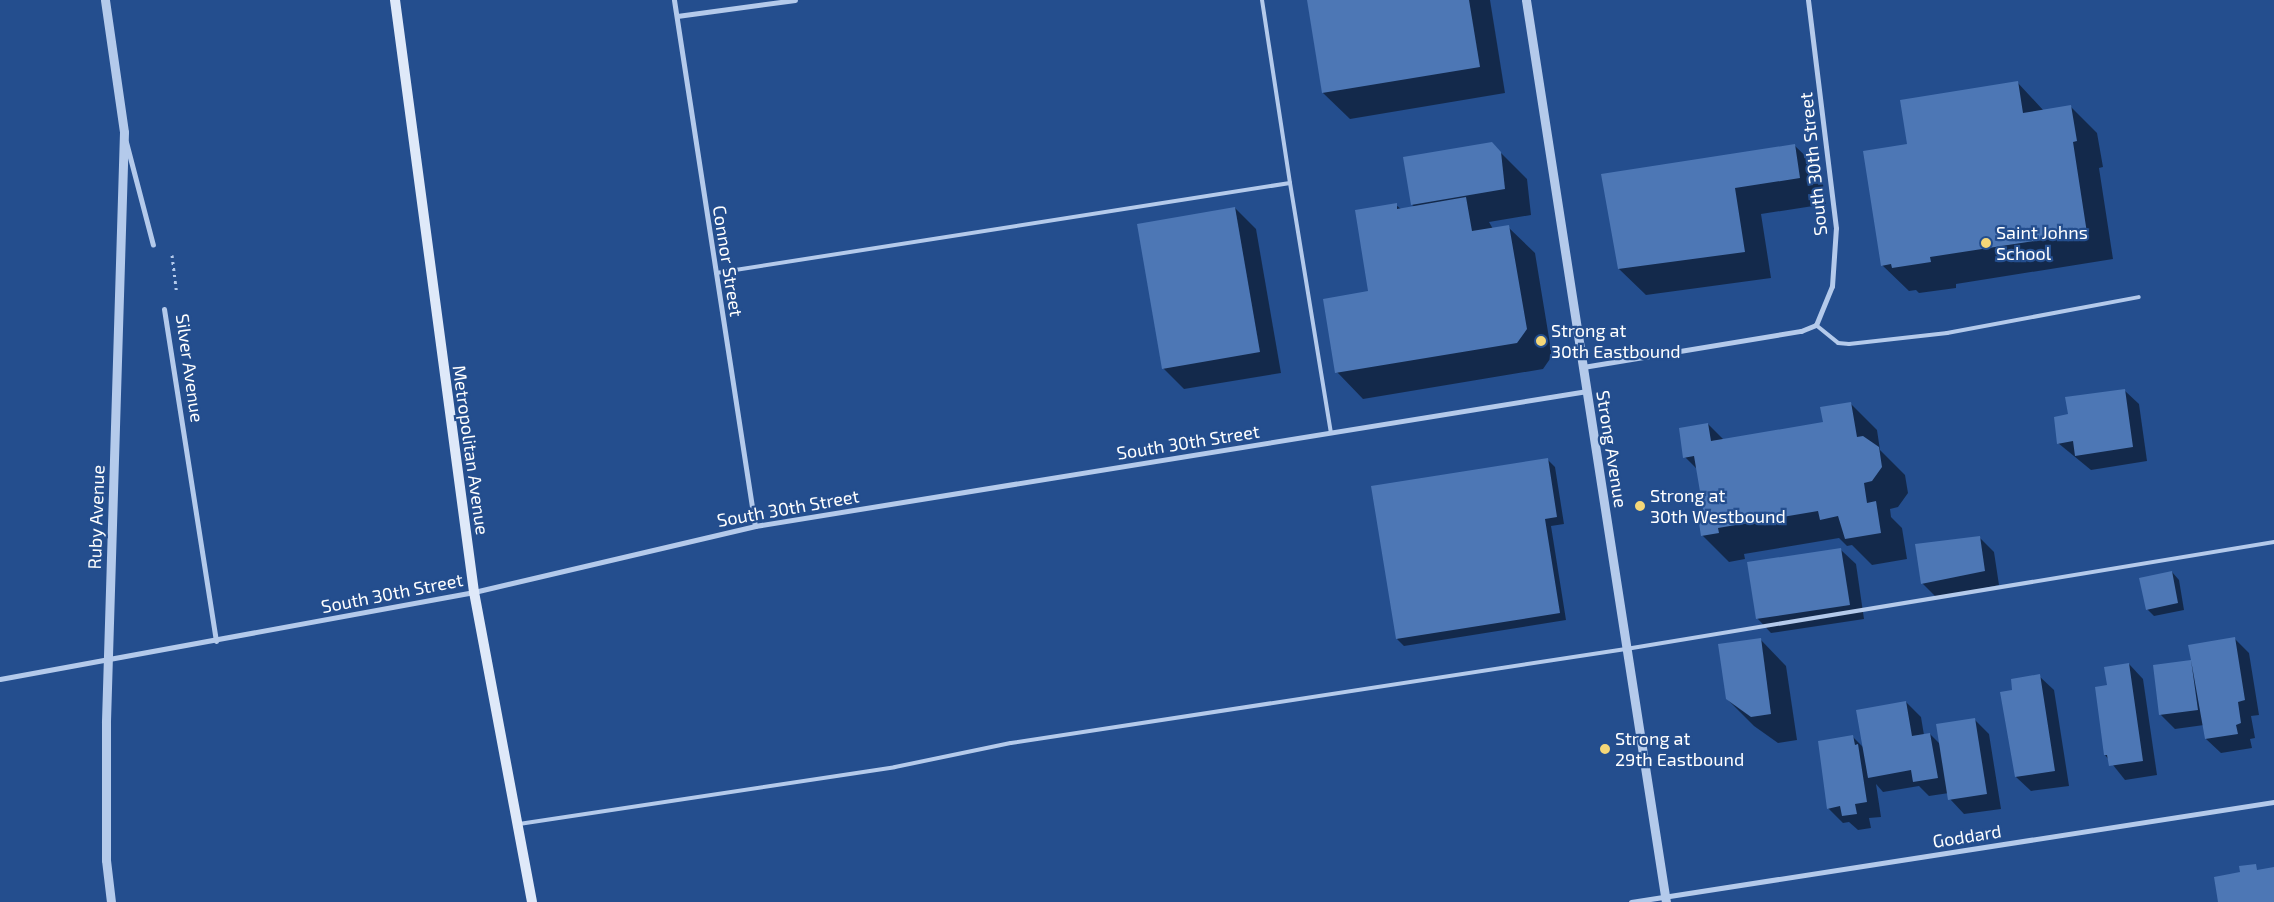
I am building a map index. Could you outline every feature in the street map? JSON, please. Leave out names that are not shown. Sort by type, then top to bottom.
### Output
[{"type":"main road","name":"Metropolitan Avenue","points":[[395,0],[474,592],[532,902]]},
{"type":"street","points":[[105,0],[124,132],[152,245]]},
{"type":"street","name":"Connor Street","points":[[674,0],[755,526]]},
{"type":"street","points":[[677,16],[795,0]]},
{"type":"street","name":"Strong Avenue","points":[[1526,0],[1665,899]]},
{"type":"street","name":"South 30th Street","points":[[1808,0],[1836,228],[1832,286],[1816,325]]},
{"type":"street","name":"Ruby Avenue","points":[[111,902],[106,860],[106,722],[124,132]]},
{"type":"street","name":"Silver Avenue","points":[[164,308],[216,641]]},
{"type":"street","points":[[1583,366],[1801,331],[1816,325]]},
{"type":"street","name":"South 30th Street","points":[[0,679],[216,641],[474,592],[755,526],[1587,391]]},
{"type":"street","name":"Goddard","points":[[1631,902],[1665,899],[2274,802]]},
{"type":"lane","points":[[1262,0],[1331,433]]},
{"type":"lane","points":[[716,273],[1290,183]]},
{"type":"lane","points":[[1816,325],[1838,343],[1849,344],[1947,333],[2139,297]]},
{"type":"lane","points":[[517,824],[895,767],[1011,743],[1626,649],[2274,542]]},
{"type":"path","name":"Silver Avenue","points":[[152,245],[172,255],[178,294],[164,308]]},
{"type":"building","points":[[1307,0],[1469,0],[1480,67],[1322,93]]},
{"type":"building","points":[[2018,81],[2023,113],[2071,105],[2077,141],[2073,142],[2087,233],[1930,257],[1931,262],[1892,268],[1891,264],[1881,266],[1863,151],[1907,144],[1900,100]]},
{"type":"building","points":[[1492,142],[1501,152],[1505,189],[1411,205],[1403,157]]},
{"type":"building","points":[[1795,144],[1800,178],[1735,188],[1745,252],[1618,269],[1601,174]]},
{"type":"building","points":[[1466,197],[1472,231],[1509,225],[1527,329],[1517,343],[1335,373],[1323,299],[1368,291],[1355,210],[1397,203],[1397,209]]},
{"type":"building","points":[[1235,207],[1260,352],[1162,369],[1137,224]]},
{"type":"building","points":[[2125,389],[2133,447],[2075,456],[2073,441],[2057,444],[2054,417],[2068,414],[2065,397]]},
{"type":"building","points":[[1851,402],[1857,437],[1863,436],[1879,447],[1882,467],[1872,481],[1864,483],[1867,503],[1876,501],[1881,533],[1845,539],[1838,516],[1820,520],[1818,511],[1718,528],[1719,533],[1701,536],[1698,516],[1704,515],[1694,456],[1683,458],[1679,428],[1708,423],[1711,441],[1823,422],[1820,407]]},
{"type":"building","points":[[1548,458],[1557,517],[1545,519],[1560,613],[1396,639],[1371,486]]},
{"type":"building","points":[[1980,536],[1985,571],[1921,584],[1915,544]]},
{"type":"building","points":[[1841,548],[1850,605],[1756,619],[1747,562]]},
{"type":"building","points":[[2172,571],[2178,603],[2146,610],[2139,578]]},
{"type":"building","points":[[2235,637],[2245,700],[2238,702],[2241,723],[2236,725],[2238,734],[2205,739],[2188,645]]},
{"type":"building","points":[[1761,638],[1771,714],[1751,717],[1726,699],[1718,644]]},
{"type":"building","points":[[2191,660],[2198,710],[2159,715],[2153,665]]},
{"type":"building","points":[[2129,663],[2143,761],[2109,766],[2107,755],[2104,755],[2095,687],[2107,685],[2104,667]]},
{"type":"building","points":[[2040,674],[2055,771],[2015,777],[2000,692],[2012,690],[2011,679]]},
{"type":"building","points":[[1906,701],[1912,736],[1930,733],[1938,778],[1913,782],[1911,770],[1868,778],[1856,710]]},
{"type":"building","points":[[1975,718],[1987,794],[1948,800],[1936,724]]},
{"type":"building","points":[[1853,735],[1855,745],[1858,744],[1867,802],[1855,804],[1857,814],[1842,816],[1840,806],[1827,809],[1818,741]]},
{"type":"building","points":[[2256,864],[2257,870],[2274,867],[2274,902],[2218,902],[2214,877],[2240,872],[2239,866]]},
{"type":"place","name":"Saint Johns School","points":[[1986,243]]},
{"type":"place","name":"Strong at 30th Eastbound","points":[[1541,341]]},
{"type":"place","name":"Strong at 30th Westbound","points":[[1640,506]]},
{"type":"place","name":"Strong at 29th Eastbound","points":[[1605,749]]}]
